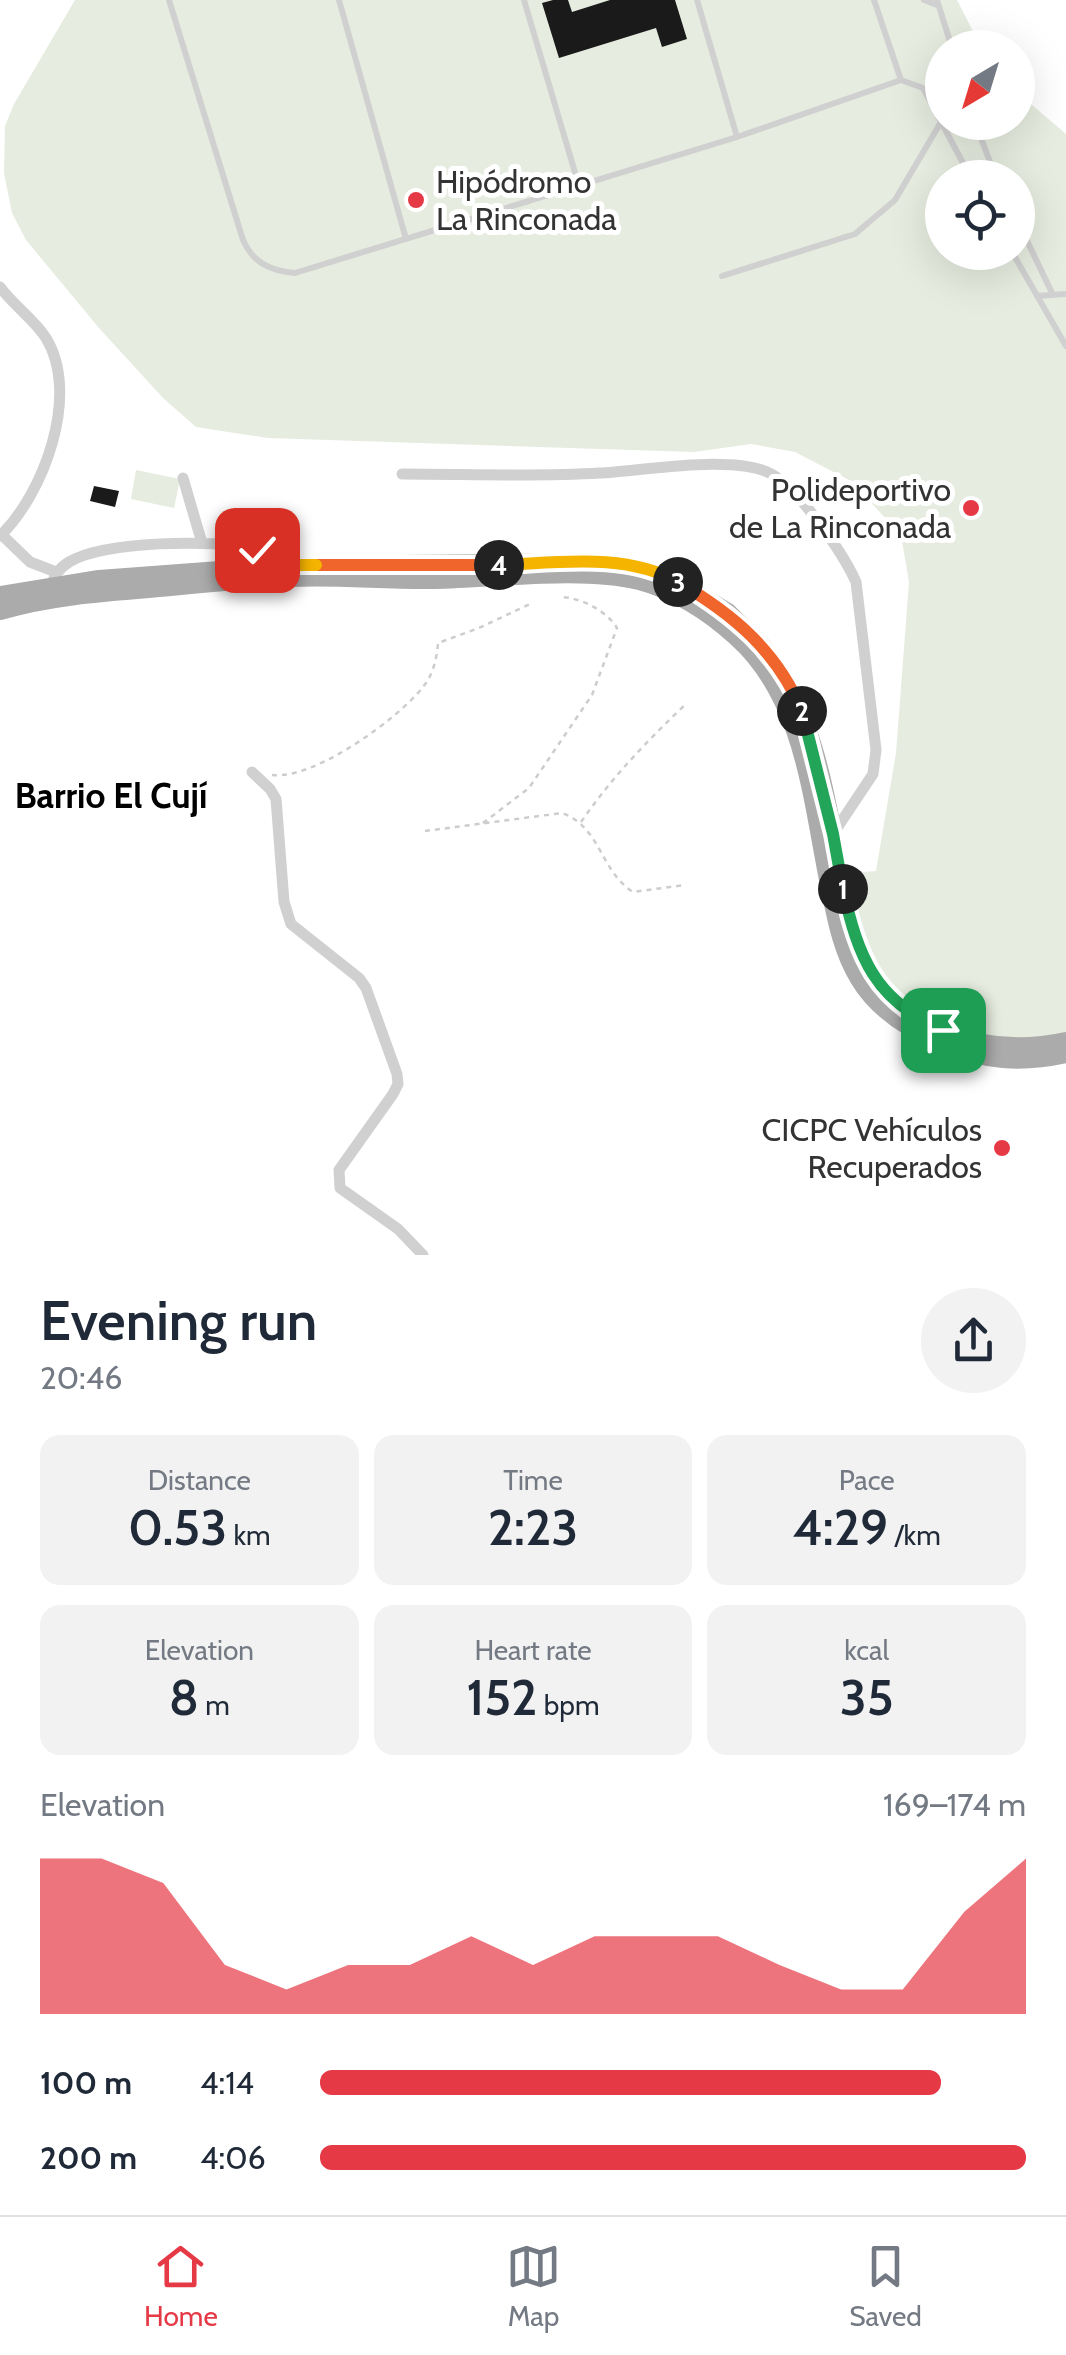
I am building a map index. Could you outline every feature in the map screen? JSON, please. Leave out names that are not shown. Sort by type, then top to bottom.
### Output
[{"type":"main road","points":[[0,594],[54,579],[286,565],[466,566],[579,561],[626,566],[672,578],[744,626],[784,678],[807,725],[844,893],[861,956],[872,976],[900,1004],[931,1025],[986,1044],[1039,1046],[1066,1041]]},
{"type":"main road","points":[[0,611],[81,594],[292,578],[432,580],[574,575],[620,578],[662,589],[734,634],[761,664],[784,702],[794,725],[813,802],[840,934],[861,983],[891,1014],[916,1032],[964,1052],[1001,1060],[1035,1060],[1066,1054]]},
{"type":"street","points":[[0,287],[48,340],[58,379],[46,466],[28,504],[1,536],[54,579],[69,562],[106,550],[202,543],[257,550],[286,565]]},
{"type":"street","points":[[402,474],[601,474],[656,466],[752,466],[772,473],[788,486],[845,559],[856,582],[873,774],[833,834]]},
{"type":"street","points":[[183,478],[202,543]]},
{"type":"street","points":[[252,772],[276,799],[284,902],[291,924],[366,988],[397,1074],[393,1094],[339,1170],[340,1188],[398,1229],[423,1255]]},
{"type":"lane","points":[[169,0],[248,252],[278,272],[295,274],[737,137],[900,80],[925,92]]},
{"type":"lane","points":[[339,0],[406,239]]},
{"type":"lane","points":[[524,0],[579,186]]},
{"type":"lane","points":[[697,0],[737,137]]},
{"type":"lane","points":[[874,0],[900,80]]},
{"type":"lane","points":[[924,0],[938,3],[946,30]]},
{"type":"lane","points":[[722,276],[855,234],[895,200],[930,140]]},
{"type":"lane","points":[[1035,257],[1053,294]]},
{"type":"lane","points":[[1022,270],[1066,346]]},
{"type":"lane","points":[[1036,296],[1066,294]]},
{"type":"path","points":[[484,823],[529,788],[592,694],[615,639],[617,628],[604,613],[569,597],[560,597]]},
{"type":"path","points":[[252,772],[280,776],[312,768],[348,752],[378,726],[394,718],[426,684],[437,658],[438,643],[530,604]]},
{"type":"path","points":[[580,823],[637,750],[687,703]]},
{"type":"path","points":[[425,832],[562,813],[592,834],[611,872],[633,892],[685,885]]},
{"type":"shaded area","name":"Polideportivo de La Rinconada","points":[[75,0],[957,0],[972,30],[925,30],[925,140],[1035,140],[1035,108],[1066,134],[1066,1041],[956,1036],[872,976],[839,874],[876,871],[896,753],[909,582],[901,535],[851,481],[795,452],[751,444],[694,452],[268,438],[196,427],[163,398],[99,328],[26,240],[12,213],[4,173],[5,126]]},
{"type":"shaded area","points":[[136,470],[180,479],[174,508],[131,499]]},
{"type":"building","points":[[568,0],[572,12],[610,0],[675,0],[687,39],[662,47],[656,28],[559,58],[542,3]]},
{"type":"building","points":[[94,486],[119,491],[115,507],[90,501]]},
{"type":"place","name":"Hipódromo La Rinconada","points":[[416,200]]},
{"type":"place","name":"Polideportivo de La Rinconada","points":[[971,508]]},
{"type":"place","name":"CICPC Vehículos Recuperados","points":[[1002,1148]]},
{"type":"district","name":"Barrio El Cují","points":[[111,796]]},
{"type":"route","points":[[257,550],[286,565],[603,562],[672,578],[728,612],[772,660],[797,700],[807,725],[852,932],[861,956],[882,988],[922,1021],[943,1030]]}]
